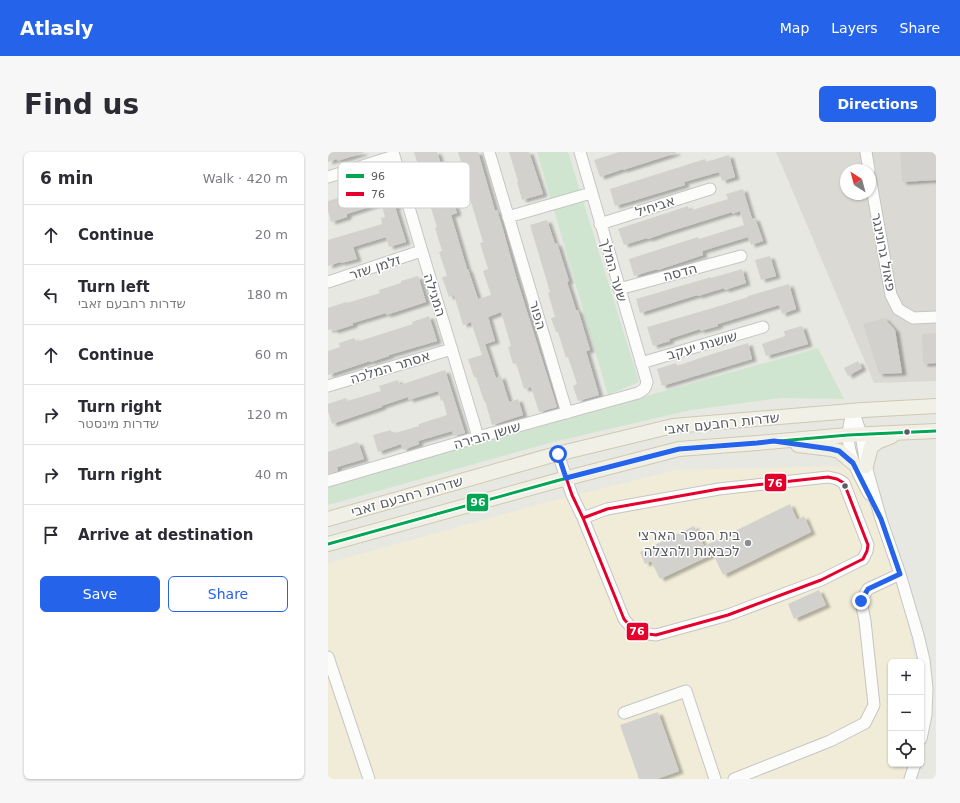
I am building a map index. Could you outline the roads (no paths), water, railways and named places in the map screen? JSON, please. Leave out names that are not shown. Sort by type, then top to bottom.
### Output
[{"type":"main road","name":"שדרות רחבעם זאבי","points":[[328,519],[558,454],[673,426],[852,411],[936,406]]},
{"type":"main road","name":"שדרות רחבעם זאבי","points":[[328,544],[566,478],[679,449],[855,434],[936,431]]},
{"type":"main road","points":[[774,441],[839,451],[860,465],[871,447],[877,442],[901,432]]},
{"type":"street","name":"הפור","points":[[489,152],[567,413]]},
{"type":"street","name":"שער המלך","points":[[580,152],[647,382],[646,387]]},
{"type":"street","points":[[866,152],[868,164]]},
{"type":"street","points":[[371,162],[394,154]]},
{"type":"street","points":[[328,177],[338,174]]},
{"type":"street","name":"אביחיל","points":[[600,224],[710,189]]},
{"type":"street","points":[[508,217],[591,192]]},
{"type":"street","name":"פאול גרונינגר","points":[[874,200],[891,295],[898,309],[913,318],[936,317]]},
{"type":"street","name":"המגילה","points":[[409,208],[478,437]]},
{"type":"street","name":"זלמן שזר","points":[[328,282],[421,251]]},
{"type":"street","name":"הדסה","points":[[619,289],[741,256]]},
{"type":"street","name":"שושנת יעקב","points":[[641,363],[763,327]]},
{"type":"street","name":"אסתר המלכה","points":[[328,386],[452,349]]},
{"type":"street","name":"שושן הבירה","points":[[328,481],[478,437],[638,393],[646,387]]},
{"type":"street","points":[[852,411],[860,465],[900,574],[924,660],[927,688],[926,715],[923,731]]},
{"type":"street","points":[[558,454],[572,495],[584,518],[624,618],[630,626],[640,633],[656,634],[728,615],[821,580],[863,559],[867,551],[868,544],[844,483],[837,479],[828,477],[719,489],[607,509],[584,518]]},
{"type":"street","points":[[734,779],[830,741],[865,723],[874,705],[865,621],[861,601],[868,589],[900,574]]},
{"type":"street","points":[[328,657],[369,779]]},
{"type":"street","points":[[624,713],[686,691],[715,779]]},
{"type":"street","points":[[910,779],[914,767]]},
{"type":"place","name":"בית הספר הארצי לכבאות ולהצלה","points":[[748,543]]}]
